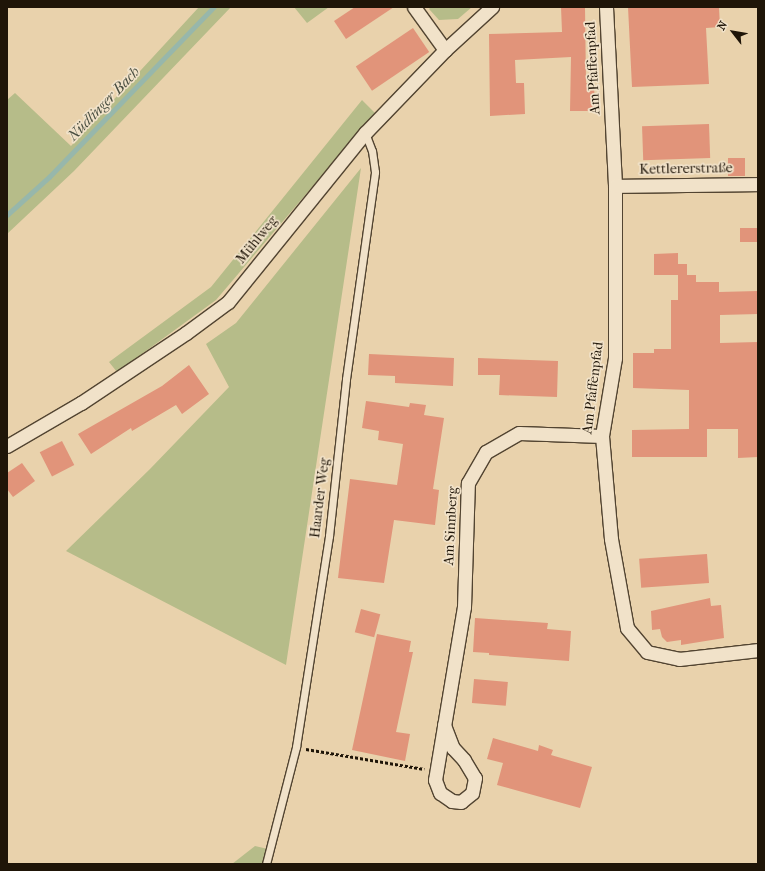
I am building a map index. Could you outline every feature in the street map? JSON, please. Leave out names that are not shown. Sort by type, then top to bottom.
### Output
[{"type":"street","points":[[414,7],[445,50]]},
{"type":"street","name":"Mühlweg","points":[[7,446],[88,398],[186,333],[228,302],[365,133],[445,50],[492,7]]},
{"type":"street","name":"Am Pfaffenpfad","points":[[606,7],[615,186],[615,358],[602,436],[611,539],[627,628],[647,652],[679,659],[758,650]]},
{"type":"street","name":"Kettlererstraße","points":[[615,186],[758,184]]},
{"type":"street","name":"Am Sinnberg","points":[[444,725],[453,748],[464,760],[475,778],[472,793],[461,802],[452,801],[440,793],[435,780],[436,771],[464,608],[468,483],[486,452],[519,433],[602,436]]},
{"type":"lane","name":"Haarder Weg","points":[[266,864],[296,747],[329,536],[346,379],[374,172],[372,151],[365,133]]},
{"type":"path","points":[[296,747],[436,771]]},
{"type":"green space","points":[[199,7],[231,7],[74,171],[7,234],[7,100],[15,93],[71,146]]},
{"type":"green space","points":[[294,7],[329,7],[307,23]]},
{"type":"green space","points":[[431,7],[472,7],[458,19],[439,20],[429,9]]},
{"type":"green space","points":[[362,100],[375,113],[216,300],[117,372],[109,362],[211,287]]},
{"type":"green space","points":[[361,168],[286,665],[66,551],[150,469],[229,387],[206,344],[236,323]]},
{"type":"green space","points":[[255,846],[272,850],[266,864],[232,864]]},
{"type":"building","points":[[355,7],[394,7],[346,39],[334,21]]},
{"type":"building","points":[[561,7],[585,7],[586,83],[594,83],[595,111],[570,111],[571,57],[515,60],[516,83],[524,83],[525,114],[490,116],[489,34],[562,32]]},
{"type":"building","points":[[628,7],[719,7],[720,27],[706,28],[709,84],[632,87]]},
{"type":"building","points":[[413,28],[429,52],[372,91],[356,67]]},
{"type":"building","points":[[709,124],[710,158],[643,160],[642,126]]},
{"type":"building","points":[[728,158],[745,158],[745,176],[728,176]]},
{"type":"building","points":[[740,228],[758,228],[758,242],[740,242]]},
{"type":"building","points":[[678,253],[678,264],[687,264],[687,275],[696,275],[696,282],[719,282],[719,292],[758,291],[758,314],[720,315],[720,343],[758,342],[758,457],[738,458],[738,429],[707,429],[707,457],[632,457],[632,430],[689,429],[689,390],[633,388],[633,353],[654,353],[654,349],[671,349],[671,300],[678,300],[678,275],[654,275],[654,254]]},
{"type":"building","points":[[369,354],[454,358],[453,386],[395,383],[395,376],[368,375]]},
{"type":"building","points":[[478,358],[558,361],[557,397],[499,395],[500,375],[478,375]]},
{"type":"building","points":[[189,365],[209,394],[182,414],[176,405],[132,431],[131,428],[91,454],[78,434],[162,386]]},
{"type":"building","points":[[366,401],[409,407],[410,403],[426,405],[424,415],[444,418],[433,489],[439,490],[435,525],[394,520],[384,583],[338,578],[350,479],[397,485],[403,444],[378,440],[379,431],[362,428]]},
{"type":"building","points":[[62,441],[74,465],[52,476],[40,452]]},
{"type":"building","points":[[22,463],[35,481],[13,497],[7,489],[7,473]]},
{"type":"building","points":[[707,554],[709,583],[641,588],[639,559]]},
{"type":"building","points":[[710,598],[711,606],[721,605],[724,638],[681,645],[681,640],[667,642],[662,637],[660,629],[652,630],[651,611]]},
{"type":"building","points":[[361,609],[380,614],[374,637],[355,632]]},
{"type":"building","points":[[475,618],[548,623],[547,629],[571,631],[569,661],[489,655],[489,653],[473,652]]},
{"type":"building","points":[[377,634],[411,641],[409,652],[413,652],[396,732],[410,734],[405,761],[352,750]]},
{"type":"building","points":[[474,679],[508,682],[506,706],[472,703]]},
{"type":"building","points":[[493,738],[538,751],[539,745],[553,750],[551,755],[592,767],[580,808],[497,785],[503,763],[487,759]]},
{"type":"waterway","name":"Nüdlinger Bach","points":[[7,215],[49,177],[214,7]]}]
